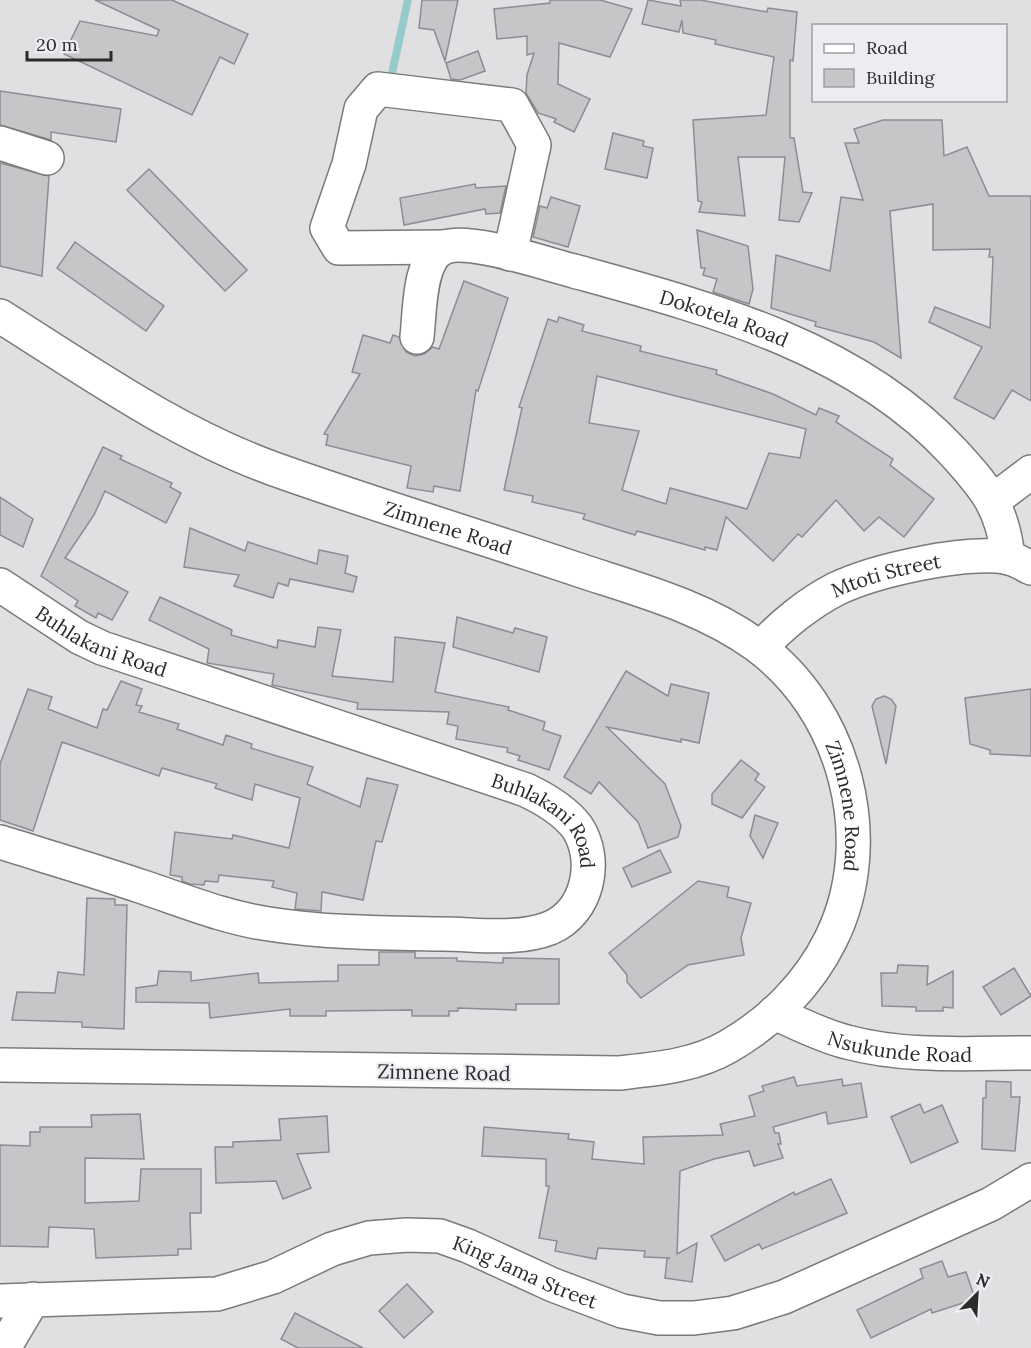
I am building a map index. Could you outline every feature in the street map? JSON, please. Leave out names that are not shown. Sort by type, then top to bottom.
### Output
[{"type":"street","name":"Dokotela Road","points":[[510,254],[534,145],[512,105],[378,88],[360,109],[349,164],[327,228],[339,248],[461,245],[510,254],[701,309],[816,353],[858,374],[924,423],[962,462],[994,500],[1019,563]]},
{"type":"street","points":[[0,143],[47,158]]},
{"type":"street","points":[[417,337],[425,268],[431,257],[445,247]]},
{"type":"street","name":"Zimnene Road","points":[[0,316],[161,417],[240,455],[704,614],[734,629],[786,670],[807,695],[824,723],[838,753],[853,817],[854,849],[846,894],[832,937],[803,983],[774,1013],[727,1048],[671,1067],[619,1073],[0,1065]]},
{"type":"street","points":[[994,500],[1031,472]]},
{"type":"street","name":"Mtoti Street","points":[[761,648],[808,607],[835,590],[875,574],[958,559],[1019,563]]},
{"type":"street","name":"Buhlakani Road","points":[[0,585],[79,637],[102,648],[526,790],[559,810],[576,827],[586,845],[589,863],[582,895],[564,921],[550,928],[517,934],[372,932],[304,928],[239,918],[0,842]]},
{"type":"street","name":"Nsukunde Road","points":[[774,1013],[844,1042],[869,1047],[941,1053],[1031,1053]]},
{"type":"street","name":"King Jama Street","points":[[0,1301],[218,1294],[273,1278],[332,1249],[369,1238],[407,1234],[440,1236],[468,1246],[553,1285],[622,1311],[659,1318],[694,1318],[733,1313],[784,1297],[991,1204],[1031,1180]]},
{"type":"street","points":[[4,1348],[33,1299]]},
{"type":"building","points":[[95,0],[172,0],[248,34],[234,64],[220,57],[192,115],[64,54],[80,21],[157,36],[159,30]]},
{"type":"building","points":[[422,0],[458,0],[445,61],[434,30],[419,28]]},
{"type":"building","points":[[550,0],[600,0],[632,9],[610,57],[559,43],[558,84],[590,99],[574,132],[554,122],[556,119],[538,113],[526,93],[527,75],[534,53],[527,55],[527,36],[497,39],[494,9],[550,3]]},
{"type":"building","points":[[648,0],[681,6],[680,0],[700,0],[767,12],[768,8],[797,12],[793,61],[790,60],[790,138],[794,138],[803,192],[812,193],[799,222],[779,220],[785,157],[738,157],[745,216],[699,212],[702,202],[698,201],[693,120],[766,115],[774,57],[715,44],[716,40],[683,33],[682,20],[679,32],[642,24]]},
{"type":"building","points":[[478,51],[485,71],[460,80],[451,79],[446,63]]},
{"type":"building","points":[[0,91],[121,109],[116,142],[51,132],[51,140],[0,125]]},
{"type":"building","points":[[883,120],[942,120],[944,156],[967,147],[989,196],[1031,196],[1031,401],[1012,390],[994,419],[954,398],[982,347],[929,322],[935,307],[990,328],[993,257],[989,257],[990,249],[933,250],[933,204],[890,211],[901,358],[874,342],[815,326],[816,322],[771,308],[776,255],[830,271],[841,197],[863,200],[845,143],[859,143],[854,129]]},
{"type":"building","points":[[613,133],[644,141],[643,146],[653,148],[647,178],[605,169]]},
{"type":"building","points":[[0,163],[49,176],[42,276],[0,266]]},
{"type":"building","points":[[149,169],[247,270],[225,291],[127,190]]},
{"type":"building","points":[[475,184],[476,188],[506,186],[500,213],[486,214],[485,209],[404,225],[400,198]]},
{"type":"building","points":[[551,197],[580,206],[568,247],[533,237],[540,206],[547,208]]},
{"type":"building","points":[[697,230],[748,246],[753,289],[749,304],[713,292],[717,279],[703,275],[705,268],[701,268]]},
{"type":"building","points":[[75,242],[164,306],[146,331],[57,268]]},
{"type":"building","points":[[464,281],[508,298],[478,391],[476,390],[460,491],[434,486],[433,492],[407,488],[411,466],[326,445],[328,435],[324,434],[360,374],[352,372],[363,335],[390,343],[393,335],[399,337],[406,352],[415,356],[424,354],[433,347],[439,349]]},
{"type":"building","points":[[559,317],[584,325],[582,331],[641,346],[640,351],[717,370],[716,374],[773,394],[816,415],[819,408],[839,416],[836,422],[893,459],[890,465],[934,499],[904,537],[879,517],[864,531],[836,500],[802,537],[798,534],[773,561],[726,517],[717,550],[705,547],[705,550],[637,531],[635,535],[583,519],[585,514],[532,502],[533,496],[504,490],[522,408],[519,407],[548,319],[557,322]],"holes":[[[597,376],[806,429],[800,458],[769,453],[747,509],[670,488],[666,504],[622,490],[639,431],[589,423]]]},
{"type":"building","points":[[103,447],[122,456],[120,459],[172,483],[170,487],[181,493],[166,523],[105,491],[94,515],[65,558],[128,592],[112,620],[98,613],[96,618],[75,606],[78,601],[41,576]]},
{"type":"building","points":[[0,497],[33,519],[23,547],[0,535]]},
{"type":"building","points":[[190,528],[245,551],[248,542],[317,564],[319,550],[348,556],[345,573],[357,577],[353,592],[290,579],[288,586],[278,583],[273,598],[234,586],[239,575],[184,567]]},
{"type":"building","points":[[160,597],[232,630],[231,635],[277,648],[278,640],[315,647],[318,627],[341,630],[332,676],[393,682],[395,637],[445,643],[435,692],[509,707],[508,710],[545,722],[543,730],[561,736],[549,770],[518,760],[520,756],[507,752],[508,748],[456,739],[458,726],[447,724],[449,712],[357,709],[358,703],[272,685],[274,674],[207,663],[209,649],[149,620]]},
{"type":"building","points":[[457,617],[513,633],[515,628],[547,637],[539,672],[453,647]]},
{"type":"building","points":[[626,671],[668,696],[671,684],[709,693],[699,743],[681,739],[681,742],[607,727],[665,784],[681,826],[678,837],[648,848],[638,822],[599,782],[591,794],[564,777]]},
{"type":"building","points":[[121,681],[142,689],[136,705],[142,706],[139,712],[179,724],[177,729],[223,745],[226,735],[252,744],[251,748],[313,767],[307,784],[360,807],[367,778],[398,785],[382,842],[376,841],[363,900],[322,892],[321,911],[295,909],[297,893],[272,887],[274,881],[219,875],[218,882],[205,881],[204,885],[190,884],[182,881],[182,877],[170,875],[175,832],[232,839],[233,835],[289,848],[300,798],[255,784],[252,800],[215,788],[217,784],[162,768],[159,776],[62,742],[33,831],[0,820],[0,764],[28,689],[52,697],[48,709],[97,728],[103,709],[107,710]]},
{"type":"building","points":[[1031,689],[1031,756],[990,754],[990,750],[970,744],[965,698]]},
{"type":"building","points":[[884,696],[891,699],[896,706],[886,764],[872,706],[876,699]]},
{"type":"building","points":[[741,760],[759,774],[755,780],[765,787],[742,818],[712,804],[712,794]]},
{"type":"building","points":[[755,815],[778,823],[763,858],[750,836]]},
{"type":"building","points":[[660,850],[671,872],[632,887],[623,868]]},
{"type":"building","points":[[698,881],[729,887],[727,897],[751,903],[741,938],[744,955],[688,965],[641,998],[627,982],[627,975],[609,953]]},
{"type":"building","points":[[87,898],[115,899],[115,905],[127,905],[124,1029],[82,1027],[82,1022],[12,1020],[17,992],[55,993],[58,972],[84,975]]},
{"type":"building","points":[[379,952],[415,952],[415,958],[457,958],[457,961],[503,963],[503,958],[559,959],[559,1004],[516,1004],[516,1010],[458,1008],[458,1011],[449,1011],[449,1016],[412,1016],[412,1010],[326,1011],[326,1016],[290,1016],[290,1009],[210,1018],[209,1003],[136,1002],[136,988],[157,985],[159,971],[191,972],[191,981],[258,973],[259,983],[338,981],[338,965],[379,965]]},
{"type":"building","points":[[898,965],[928,966],[927,985],[953,971],[953,1008],[943,1007],[943,1011],[916,1011],[916,1007],[882,1006],[881,973],[897,973]]},
{"type":"building","points":[[1014,968],[1031,996],[1001,1015],[983,987]]},
{"type":"building","points":[[794,1077],[797,1086],[842,1079],[843,1086],[861,1083],[867,1117],[828,1124],[826,1112],[773,1127],[775,1133],[779,1133],[781,1144],[778,1144],[783,1158],[754,1166],[749,1151],[714,1159],[680,1171],[677,1254],[697,1243],[692,1282],[665,1278],[667,1259],[670,1258],[644,1257],[645,1251],[598,1248],[596,1259],[555,1251],[557,1241],[539,1238],[549,1186],[546,1186],[546,1159],[482,1156],[484,1127],[569,1134],[568,1139],[594,1142],[592,1159],[644,1164],[643,1137],[723,1135],[720,1124],[755,1116],[749,1096],[764,1091],[762,1086]]},
{"type":"building","points":[[986,1081],[1011,1082],[1011,1097],[1020,1097],[1015,1151],[982,1149],[983,1098],[986,1098]]},
{"type":"building","points":[[920,1104],[924,1113],[942,1105],[958,1142],[911,1163],[891,1117]]},
{"type":"building","points":[[140,1114],[144,1159],[85,1158],[85,1203],[139,1201],[141,1169],[201,1169],[201,1213],[190,1213],[191,1249],[178,1249],[178,1255],[96,1258],[94,1229],[49,1227],[48,1247],[0,1246],[0,1145],[30,1146],[30,1132],[40,1132],[40,1127],[92,1127],[91,1115]]},
{"type":"building","points":[[327,1116],[329,1152],[297,1154],[311,1188],[283,1199],[276,1181],[216,1183],[215,1147],[233,1147],[233,1142],[281,1140],[279,1119]]},
{"type":"building","points":[[831,1179],[847,1213],[762,1249],[759,1244],[725,1261],[711,1236],[794,1192],[795,1195]]},
{"type":"building","points":[[942,1261],[948,1277],[966,1272],[975,1299],[932,1313],[931,1309],[871,1338],[857,1310],[923,1278],[920,1269]]},
{"type":"building","points":[[407,1284],[433,1312],[404,1338],[379,1311]]},
{"type":"building","points":[[295,1313],[363,1348],[298,1348],[281,1339]]},
{"type":"waterway","points":[[392,73],[408,0]]}]
